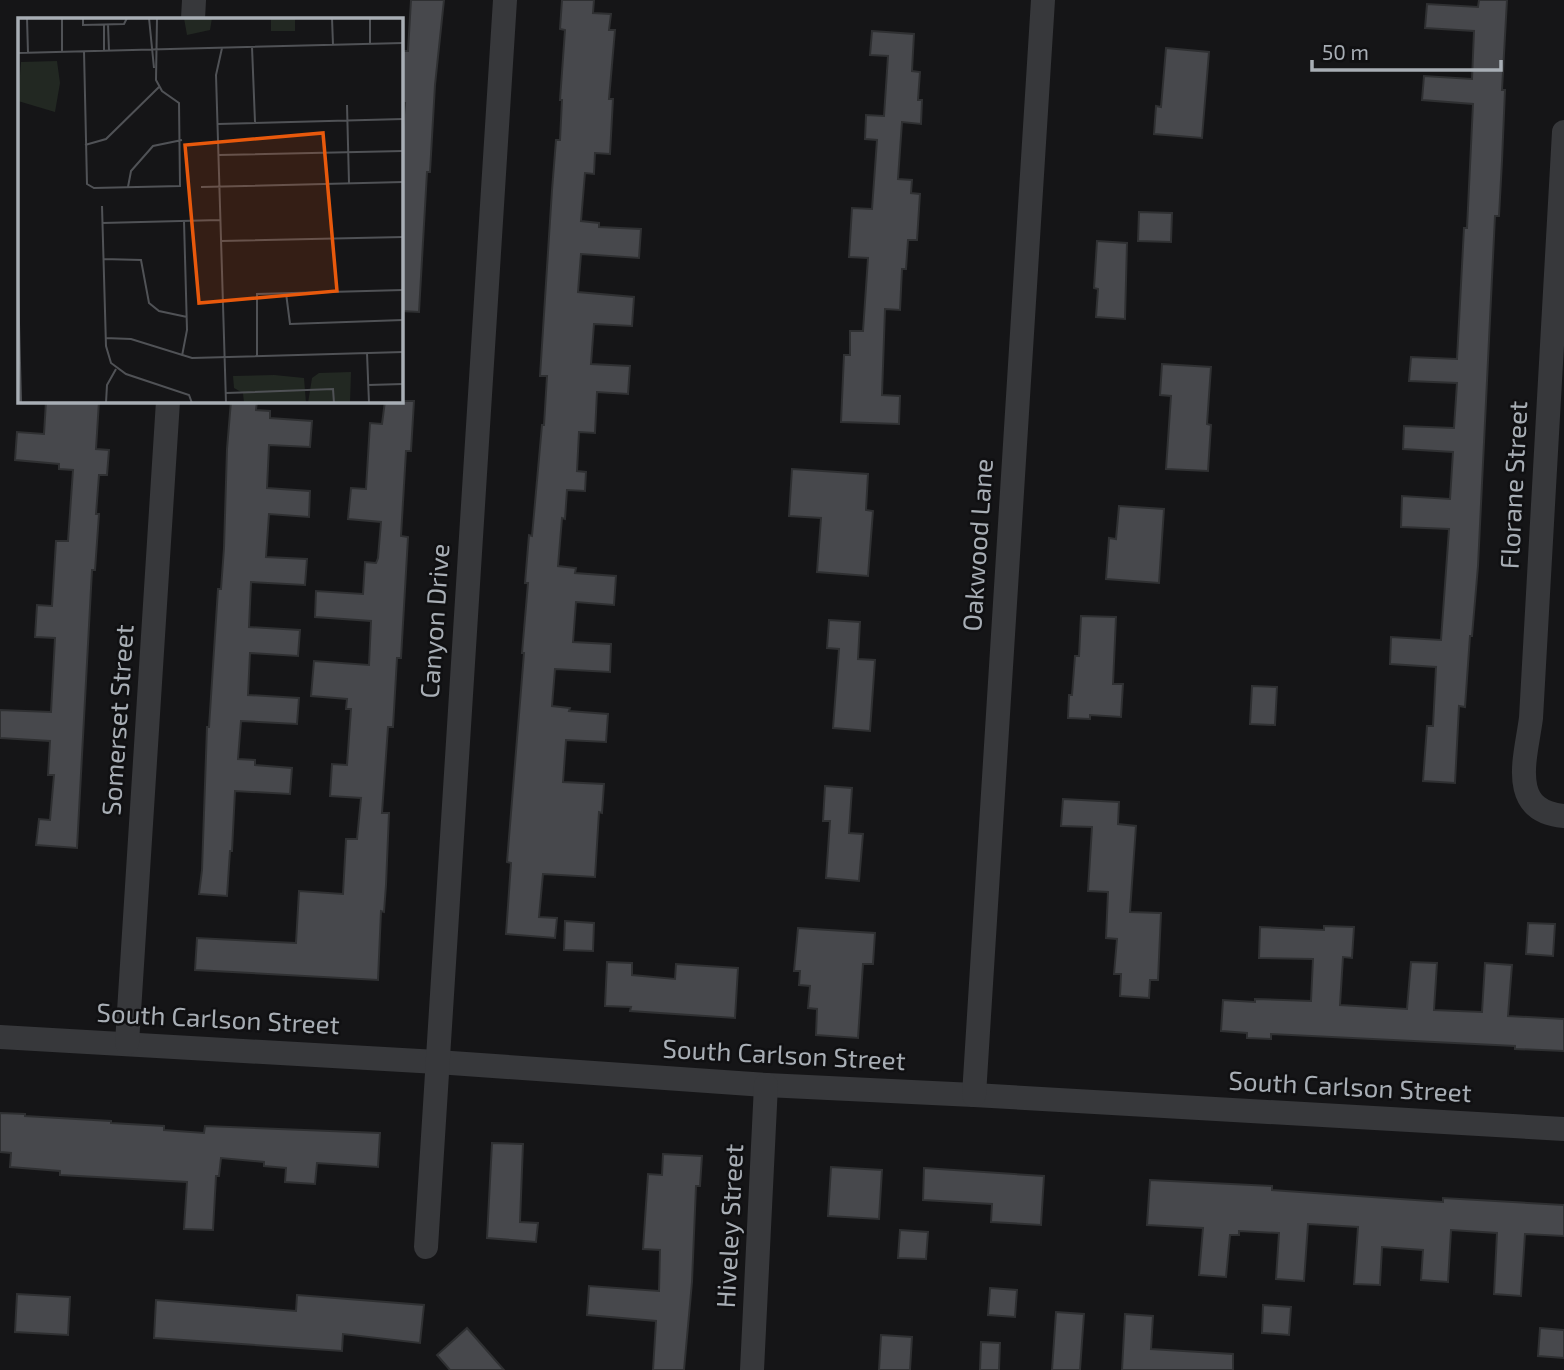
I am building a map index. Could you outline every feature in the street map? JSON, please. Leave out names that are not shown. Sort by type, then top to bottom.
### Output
[{"type":"street","points":[[193,18],[194,0]]},
{"type":"street","name":"Canyon Drive","points":[[426,1247],[505,0]]},
{"type":"street","name":"Oakwood Lane","points":[[974,1095],[1043,0]]},
{"type":"street","name":"Florane Street","points":[[1564,132],[1553,510],[1524,771],[1525,790],[1538,809],[1564,816]]},
{"type":"street","name":"Somerset Street","points":[[127,1043],[169,402]]},
{"type":"street","name":"South Carlson Street","points":[[0,1037],[437,1062],[766,1085],[1564,1129]]},
{"type":"street","name":"Hiveley Street","points":[[752,1370],[766,1085]]},
{"type":"building","points":[[411,0],[444,0],[430,172],[427,172],[419,312],[402,311],[402,138],[405,103],[402,103],[402,51],[408,51]]},
{"type":"building","points":[[562,0],[594,0],[593,13],[611,14],[609,30],[615,30],[609,99],[613,99],[610,154],[595,153],[594,174],[585,173],[581,221],[599,223],[599,227],[641,229],[639,258],[581,254],[578,292],[634,297],[632,326],[594,324],[591,364],[630,366],[628,394],[597,392],[595,433],[579,432],[577,471],[586,472],[585,491],[567,490],[565,519],[562,518],[558,566],[576,568],[575,573],[616,576],[614,605],[576,602],[573,642],[611,644],[610,672],[555,669],[552,706],[570,708],[569,711],[608,714],[606,742],[566,740],[563,782],[604,784],[602,813],[599,812],[595,877],[543,874],[539,917],[557,918],[555,938],[506,934],[511,863],[507,862],[528,583],[525,583],[544,425],[547,376],[540,376],[556,140],[560,140],[565,30],[560,29]]},
{"type":"building","points":[[1479,0],[1507,0],[1502,90],[1505,90],[1499,216],[1495,216],[1478,566],[1465,707],[1459,706],[1455,783],[1423,781],[1427,726],[1433,726],[1436,667],[1390,664],[1391,637],[1441,640],[1449,529],[1401,527],[1402,496],[1450,499],[1453,452],[1403,449],[1404,426],[1454,428],[1457,383],[1409,381],[1411,357],[1457,359],[1464,228],[1467,228],[1473,104],[1422,100],[1424,76],[1472,79],[1474,31],[1425,28],[1427,4],[1478,7]]},
{"type":"building","points":[[872,31],[914,34],[912,71],[920,72],[918,100],[922,100],[921,124],[902,122],[898,179],[912,180],[911,193],[920,194],[917,240],[908,240],[906,269],[902,269],[900,310],[885,309],[882,395],[900,396],[899,424],[841,422],[844,355],[850,355],[850,331],[863,331],[868,258],[849,257],[852,208],[872,209],[877,140],[865,139],[866,115],[884,116],[888,56],[870,55]]},
{"type":"building","points":[[1166,48],[1209,52],[1202,138],[1154,134],[1156,106],[1161,107]]},
{"type":"building","points":[[1139,212],[1172,213],[1171,242],[1138,241]]},
{"type":"building","points":[[1097,241],[1127,243],[1125,319],[1096,317],[1098,289],[1094,288]]},
{"type":"building","points":[[1162,364],[1211,367],[1207,424],[1211,425],[1208,471],[1166,469],[1171,396],[1160,395]]},
{"type":"building","points":[[414,401],[411,451],[406,451],[401,536],[408,537],[401,658],[397,658],[393,727],[388,727],[382,813],[389,813],[378,980],[195,970],[197,938],[296,943],[299,891],[343,894],[346,839],[357,839],[361,798],[330,796],[332,764],[347,765],[351,709],[346,709],[347,699],[311,696],[314,661],[369,665],[371,621],[315,617],[316,591],[363,594],[365,562],[376,563],[378,558],[381,522],[348,519],[351,488],[366,489],[370,423],[382,424],[385,402]]},
{"type":"building","points":[[46,402],[99,402],[96,449],[109,450],[107,475],[99,475],[96,514],[99,514],[95,570],[92,570],[77,848],[36,845],[39,819],[50,820],[54,775],[48,775],[50,741],[0,738],[0,710],[51,712],[55,638],[35,637],[37,605],[52,606],[56,541],[68,541],[73,470],[59,469],[59,464],[15,460],[17,432],[44,434]]},
{"type":"building","points":[[231,402],[257,402],[256,410],[270,411],[270,418],[312,421],[310,447],[269,445],[267,488],[310,491],[309,517],[269,514],[266,557],[307,559],[305,585],[251,582],[249,627],[300,630],[298,656],[250,653],[248,695],[299,698],[297,724],[241,721],[238,759],[255,760],[255,765],[292,768],[290,794],[235,791],[227,896],[199,894],[207,727],[224,548]]},
{"type":"building","points":[[792,469],[868,474],[866,510],[873,511],[868,576],[817,572],[821,518],[789,516]]},
{"type":"building","points":[[1119,506],[1164,509],[1159,583],[1106,579],[1109,538],[1116,539]]},
{"type":"building","points":[[1081,616],[1116,617],[1113,684],[1123,684],[1121,717],[1090,715],[1090,719],[1068,718],[1075,656],[1079,656]]},
{"type":"building","points":[[829,620],[860,622],[858,659],[875,660],[870,731],[833,728],[839,649],[827,648]]},
{"type":"building","points":[[1252,686],[1277,687],[1275,725],[1250,724]]},
{"type":"building","points":[[825,786],[852,788],[849,833],[863,834],[859,881],[826,878],[830,821],[823,821]]},
{"type":"building","points":[[1063,799],[1119,802],[1118,824],[1136,826],[1130,912],[1161,913],[1158,980],[1150,980],[1149,998],[1120,996],[1121,974],[1114,974],[1117,939],[1106,938],[1108,892],[1088,891],[1092,827],[1061,826]]},
{"type":"building","points":[[565,921],[594,923],[593,951],[564,950]]},
{"type":"building","points":[[1528,923],[1555,924],[1553,956],[1526,954]]},
{"type":"building","points":[[1324,926],[1354,927],[1352,958],[1343,957],[1340,1005],[1407,1009],[1411,962],[1437,963],[1434,1010],[1482,1012],[1485,963],[1512,965],[1508,1016],[1564,1019],[1564,1051],[1515,1049],[1515,1046],[1271,1034],[1271,1039],[1247,1038],[1247,1033],[1221,1031],[1223,1000],[1311,1001],[1313,959],[1259,958],[1260,927],[1324,930]]},
{"type":"building","points":[[798,928],[875,933],[873,964],[863,964],[858,1038],[816,1035],[817,1009],[808,1008],[810,986],[799,985],[800,971],[794,971]]},
{"type":"building","points":[[607,962],[632,963],[632,975],[675,979],[676,964],[738,968],[735,1018],[630,1011],[631,1007],[605,1006]]},
{"type":"building","points":[[0,1113],[164,1126],[164,1130],[204,1133],[205,1126],[380,1133],[378,1167],[317,1163],[315,1184],[285,1182],[286,1168],[264,1166],[264,1162],[221,1158],[219,1176],[216,1176],[213,1230],[184,1229],[187,1182],[60,1175],[60,1171],[10,1167],[11,1153],[0,1152]]},
{"type":"building","points":[[492,1143],[523,1144],[520,1222],[538,1223],[536,1242],[487,1238]]},
{"type":"building","points":[[663,1154],[702,1156],[700,1186],[696,1186],[692,1282],[684,1370],[653,1370],[656,1321],[587,1315],[589,1286],[659,1291],[660,1250],[643,1249],[648,1174],[662,1175]]},
{"type":"building","points":[[831,1167],[882,1170],[879,1219],[828,1216]]},
{"type":"building","points":[[924,1168],[1044,1176],[1041,1225],[991,1222],[992,1204],[923,1200]]},
{"type":"building","points":[[1150,1180],[1272,1186],[1272,1190],[1443,1202],[1443,1198],[1564,1205],[1564,1236],[1525,1234],[1521,1296],[1494,1294],[1497,1233],[1451,1230],[1448,1282],[1421,1280],[1423,1250],[1382,1247],[1380,1285],[1354,1284],[1358,1227],[1308,1224],[1304,1281],[1276,1279],[1279,1233],[1239,1231],[1239,1235],[1230,1235],[1226,1277],[1199,1275],[1203,1228],[1147,1225]]},
{"type":"building","points":[[900,1230],[928,1232],[926,1259],[898,1258]]},
{"type":"building","points":[[990,1288],[1017,1290],[1015,1317],[988,1315]]},
{"type":"building","points":[[17,1294],[70,1297],[68,1335],[15,1332]]},
{"type":"building","points":[[297,1295],[424,1305],[420,1343],[343,1334],[342,1351],[154,1338],[156,1300],[296,1311]]},
{"type":"building","points":[[1263,1305],[1291,1307],[1289,1335],[1262,1333]]},
{"type":"building","points":[[1056,1312],[1084,1314],[1080,1370],[1052,1370]]},
{"type":"building","points":[[1125,1314],[1153,1316],[1151,1349],[1233,1354],[1233,1370],[1122,1370]]},
{"type":"building","points":[[467,1328],[504,1370],[450,1370],[437,1355]]},
{"type":"building","points":[[1540,1328],[1564,1330],[1564,1358],[1538,1356]]},
{"type":"building","points":[[881,1335],[912,1337],[910,1370],[879,1370]]},
{"type":"building","points":[[981,1342],[1000,1343],[999,1370],[980,1370]]}]
